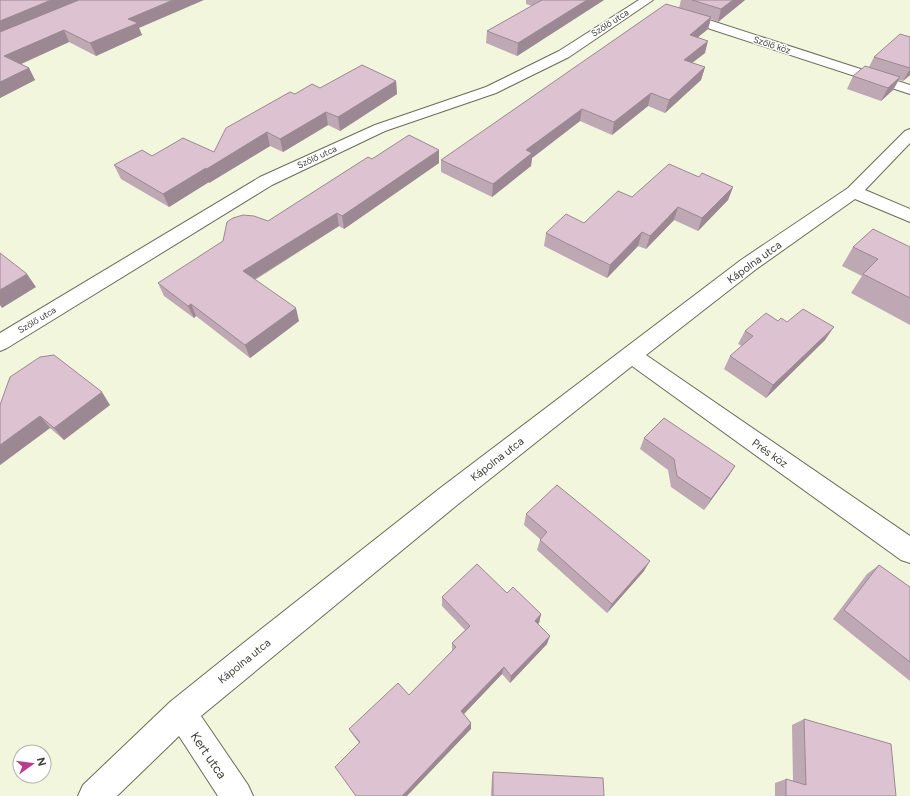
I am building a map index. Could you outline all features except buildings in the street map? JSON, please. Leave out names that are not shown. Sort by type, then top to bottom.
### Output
[{"type":"street","name":"Szőlő utca","points":[[0,343],[266,181],[380,128],[491,90],[564,54],[645,3]]},
{"type":"street","name":"Szőlő köz","points":[[672,12],[910,90]]},
{"type":"street","name":"Kápolna utca","points":[[94,796],[181,713],[251,655],[448,497],[748,265],[854,192],[910,134]]},
{"type":"street","points":[[854,192],[910,216]]},
{"type":"street","name":"Prés köz","points":[[631,355],[910,552]]},
{"type":"street","name":"Kert utca","points":[[181,713],[237,796]]}]
